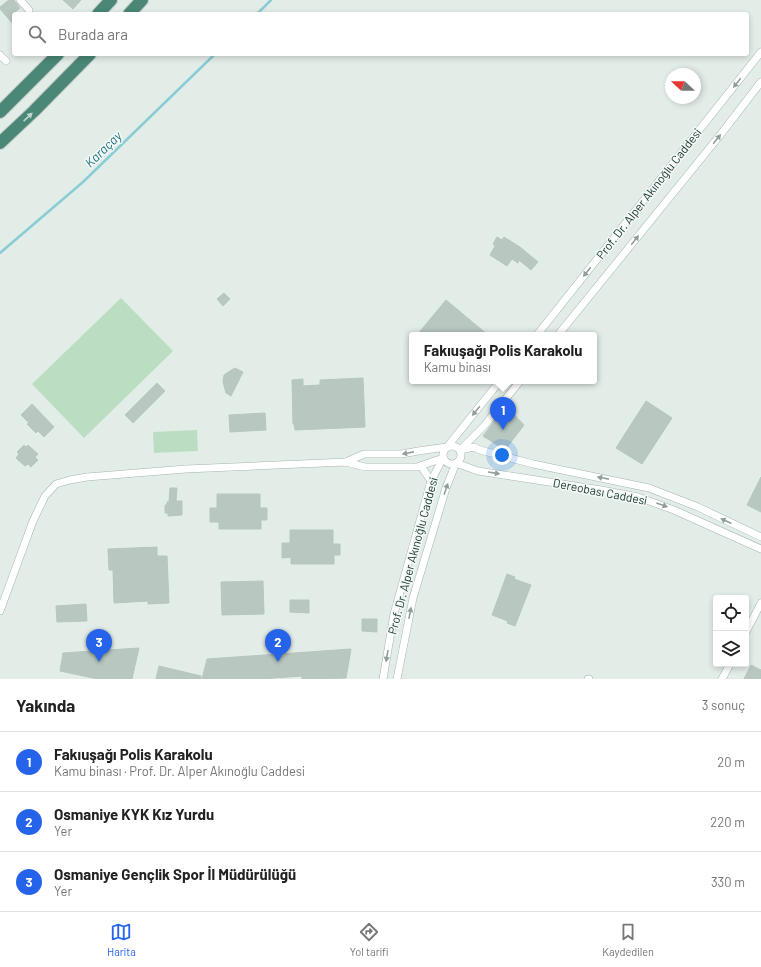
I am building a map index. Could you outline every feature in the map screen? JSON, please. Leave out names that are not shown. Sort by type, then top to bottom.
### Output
[{"type":"highway","points":[[100,12],[111,0]]},
{"type":"highway","points":[[131,12],[142,0]]},
{"type":"highway","points":[[0,112],[56,56]]},
{"type":"highway","points":[[0,143],[88,56]]},
{"type":"street","points":[[20,0],[29,10]]},
{"type":"street","name":"Prof. Dr. Alper Akınoğlu Caddesi","points":[[539,332],[761,52]]},
{"type":"street","points":[[0,55],[6,61]]},
{"type":"street","name":"Prof. Dr. Alper Akınoğlu Caddesi","points":[[560,332],[721,134],[761,82]]},
{"type":"street","points":[[346,462],[364,454],[402,454],[447,448],[455,446],[460,450],[461,456],[459,461],[456,463],[447,463],[443,458],[443,452],[447,448],[498,384]]},
{"type":"street","points":[[460,450],[484,426],[518,384]]},
{"type":"street","points":[[460,450],[474,447],[476,434]]},
{"type":"street","name":"Dereobası Caddesi","points":[[474,447],[480,450],[533,464],[649,488],[698,508],[761,537]]},
{"type":"street","points":[[0,611],[33,521],[45,496],[56,484],[87,477],[186,469],[346,462],[365,467],[417,467],[443,458]]},
{"type":"street","name":"Prof. Dr. Alper Akınoğlu Caddesi","points":[[383,679],[394,614],[431,481],[443,458]]},
{"type":"street","name":"Prof. Dr. Alper Akınoğlu Caddesi","points":[[397,679],[413,598],[446,488],[456,463]]},
{"type":"street","name":"Dereobası Caddesi","points":[[456,463],[478,471],[638,497],[674,510],[761,549]]},
{"type":"street","points":[[421,466],[431,481]]},
{"type":"street","points":[[451,475],[464,466]]},
{"type":"street","points":[[747,631],[761,603]]},
{"type":"street","points":[[722,679],[728,667]]},
{"type":"green space","points":[[121,298],[173,351],[84,438],[32,384]]},
{"type":"green space","points":[[197,430],[198,451],[154,453],[153,432]]},
{"type":"building","points":[[9,0],[14,0],[20,8],[15,12],[12,12],[12,23],[0,9],[0,7]]},
{"type":"building","points":[[63,0],[81,0],[73,9]]},
{"type":"building","points":[[497,237],[502,240],[504,237],[520,247],[538,262],[531,270],[519,260],[518,263],[512,259],[507,266],[490,255],[495,246],[493,244]]},
{"type":"building","points":[[224,293],[230,299],[223,306],[217,299]]},
{"type":"building","points":[[446,300],[484,332],[419,332]]},
{"type":"building","points":[[235,368],[243,372],[231,396],[226,393],[223,382],[224,375]]},
{"type":"building","points":[[363,378],[365,427],[295,430],[293,424],[292,380],[303,379],[303,386],[320,385],[320,380]]},
{"type":"building","points":[[157,383],[165,391],[133,423],[125,415]]},
{"type":"building","points":[[646,401],[672,418],[642,464],[616,448]]},
{"type":"building","points":[[32,404],[54,427],[44,437],[38,431],[36,433],[21,415]]},
{"type":"building","points":[[506,406],[524,425],[505,450],[483,436]]},
{"type":"building","points":[[265,413],[266,430],[230,432],[229,415]]},
{"type":"building","points":[[24,445],[26,447],[28,445],[38,454],[35,457],[38,460],[31,467],[28,464],[25,466],[16,458],[19,454],[17,452]]},
{"type":"building","points":[[761,477],[761,512],[747,505]]},
{"type":"building","points":[[170,488],[177,488],[176,501],[182,501],[182,515],[168,516],[168,513],[165,513],[165,505],[169,502]]},
{"type":"building","points":[[217,494],[260,494],[260,508],[267,508],[267,520],[261,520],[261,529],[219,529],[219,522],[210,522],[210,508],[217,508]]},
{"type":"building","points":[[290,530],[333,530],[333,544],[340,544],[340,555],[334,555],[334,564],[291,564],[291,557],[282,558],[282,543],[290,543]]},
{"type":"building","points":[[157,547],[157,556],[167,556],[169,603],[148,604],[148,601],[114,603],[113,570],[109,570],[108,549]]},
{"type":"building","points":[[507,574],[515,577],[514,579],[531,585],[515,626],[507,623],[508,621],[492,615]]},
{"type":"building","points":[[263,581],[264,614],[222,615],[221,582]]},
{"type":"building","points":[[290,600],[309,600],[309,613],[290,612]]},
{"type":"building","points":[[86,604],[87,621],[57,622],[56,606]]},
{"type":"building","points":[[362,619],[377,619],[377,632],[362,631]]},
{"type":"building","points":[[139,648],[132,679],[98,679],[60,671],[63,653]]},
{"type":"building","points":[[351,649],[346,678],[302,679],[302,676],[261,679],[202,679],[207,659]]},
{"type":"building","points":[[751,665],[761,670],[761,679],[744,679]]},
{"type":"building","points":[[159,666],[201,676],[201,679],[156,679]]},
{"type":"waterway","name":"Karaçay","points":[[259,12],[271,0]]},
{"type":"waterway","name":"Karaçay","points":[[0,253],[83,182],[213,56]]},
{"type":"place","name":"Fakıuşağı Polis Karakolu","points":[[503,430]]},
{"type":"place","name":"Osmaniye Gençlik Spor İl Müdürülüğü","points":[[99,662]]},
{"type":"place","name":"Osmaniye KYK Kız Yurdu","points":[[278,662]]}]
